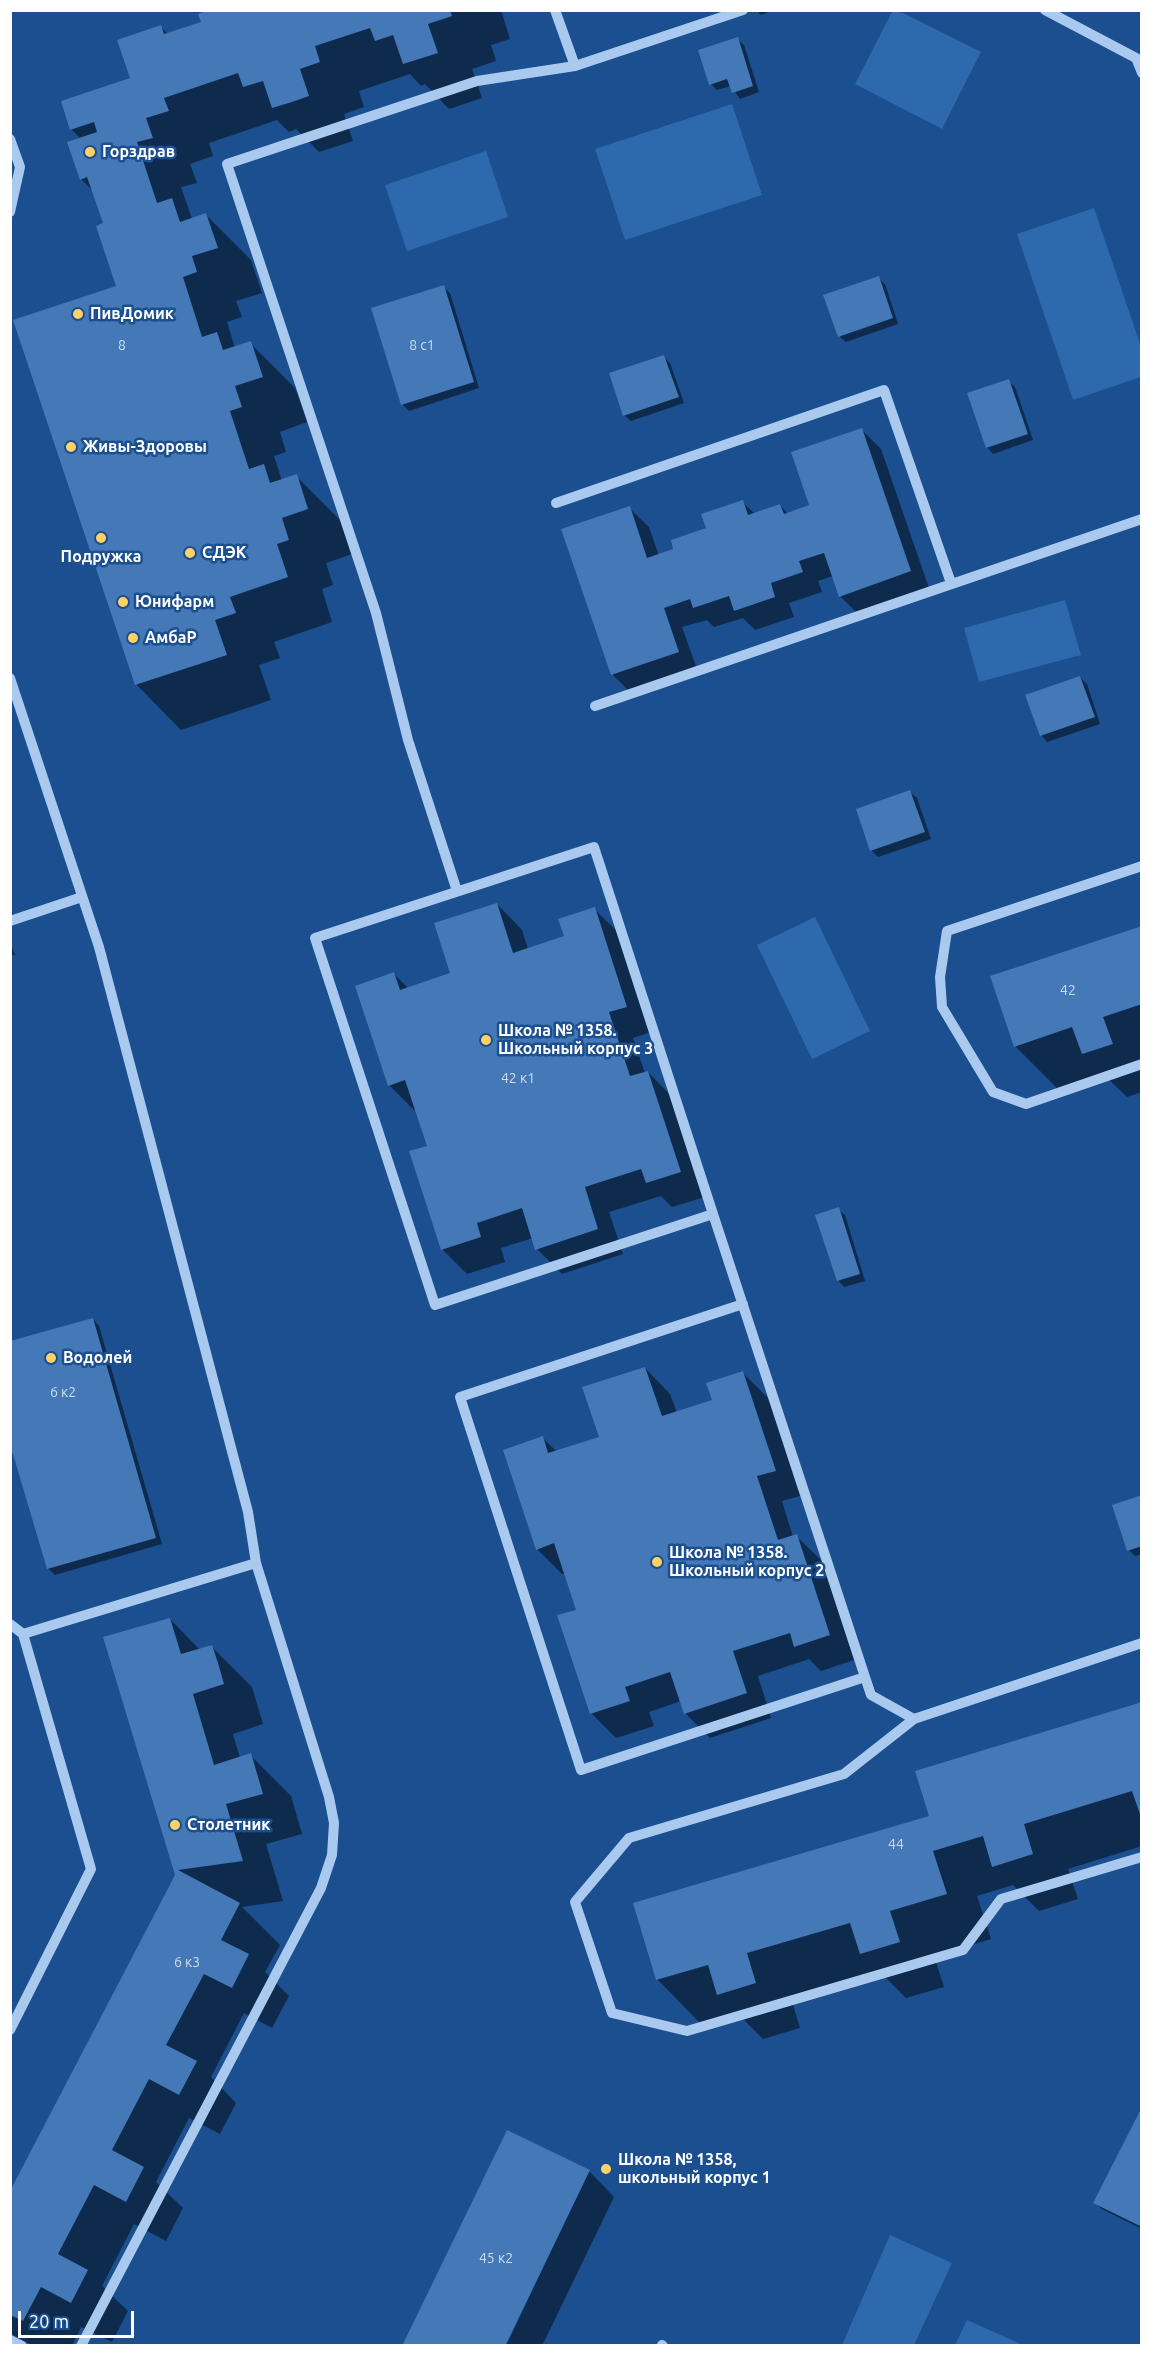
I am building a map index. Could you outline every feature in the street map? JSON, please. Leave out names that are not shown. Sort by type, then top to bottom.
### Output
[{"type":"lane","points":[[555,10],[575,66]]},
{"type":"lane","points":[[457,891],[408,740],[376,613],[227,164],[477,81],[575,66],[743,10]]},
{"type":"lane","points":[[1045,10],[1136,58],[1142,74]]},
{"type":"lane","points":[[10,140],[20,167],[10,212]]},
{"type":"lane","points":[[556,503],[884,390],[951,584]]},
{"type":"lane","points":[[595,706],[1142,519]]},
{"type":"lane","points":[[10,678],[99,947],[248,1512],[256,1563],[329,1797],[334,1823],[332,1856],[321,1888],[81,2346]]},
{"type":"lane","points":[[713,1214],[435,1305],[315,938],[594,847],[871,1695],[914,1719]]},
{"type":"lane","points":[[1142,866],[947,931],[940,976],[942,1007],[993,1092],[1026,1104],[1142,1064]]},
{"type":"lane","points":[[10,921],[82,897]]},
{"type":"lane","points":[[743,1304],[460,1397],[581,1770],[865,1677]]},
{"type":"lane","points":[[22,1634],[256,1563]]},
{"type":"lane","points":[[10,1624],[22,1634],[91,1869],[10,2030]]},
{"type":"lane","points":[[1142,1643],[914,1719],[844,1774],[628,1838],[575,1902],[612,2013],[687,2031],[963,1950],[1001,1899],[1142,1857]]},
{"type":"lane","points":[[10,2340],[22,2346]]},
{"type":"shaded area","points":[[893,10],[981,52],[942,129],[855,84]]},
{"type":"shaded area","points":[[732,104],[762,195],[625,240],[595,149]]},
{"type":"shaded area","points":[[486,151],[508,217],[407,251],[385,185]]},
{"type":"shaded area","points":[[1094,208],[1141,347],[1141,377],[1073,400],[1017,234]]},
{"type":"shaded area","points":[[1065,600],[1081,655],[979,682],[964,628]]},
{"type":"shaded area","points":[[815,917],[870,1031],[812,1059],[757,945]]},
{"type":"shaded area","points":[[890,2235],[952,2263],[914,2345],[842,2345]]},
{"type":"shaded area","points":[[967,2320],[1023,2345],[955,2345]]},
{"type":"building","points":[[208,10],[450,10],[452,16],[428,24],[438,53],[403,64],[393,35],[375,41],[370,28],[315,46],[320,62],[300,69],[309,96],[292,102],[272,108],[263,81],[243,87],[238,73],[164,98],[169,111],[146,118],[153,138],[137,142],[157,203],[172,198],[180,222],[206,213],[218,248],[192,256],[197,272],[183,277],[202,337],[217,332],[223,350],[251,341],[263,377],[235,386],[242,407],[230,411],[249,469],[264,464],[270,483],[297,474],[308,509],[282,518],[289,540],[277,544],[288,577],[230,597],[236,613],[215,620],[227,655],[135,685],[13,320],[116,286],[96,226],[103,223],[87,177],[80,180],[67,142],[97,132],[94,122],[70,130],[61,101],[130,78],[117,40],[161,25],[164,34],[201,22],[198,14]]},
{"type":"building","points":[[738,37],[753,86],[732,93],[727,79],[709,85],[698,50]]},
{"type":"building","points":[[879,276],[893,318],[838,337],[823,295]]},
{"type":"building","points":[[444,285],[474,382],[401,405],[371,308]]},
{"type":"building","points":[[664,355],[679,397],[623,416],[609,373]]},
{"type":"building","points":[[1009,379],[1028,434],[986,448],[967,393]]},
{"type":"building","points":[[862,428],[911,571],[839,597],[824,553],[799,561],[803,572],[771,583],[775,597],[734,611],[729,596],[693,608],[690,599],[664,608],[679,652],[611,675],[561,529],[630,506],[647,558],[673,549],[671,540],[706,528],[701,514],[743,500],[748,515],[780,504],[784,514],[809,505],[791,452]]},
{"type":"building","points":[[1080,676],[1095,717],[1040,736],[1025,695]]},
{"type":"building","points":[[910,790],[925,832],[870,851],[856,809]]},
{"type":"building","points":[[497,903],[513,953],[564,936],[558,919],[595,907],[627,1007],[609,1012],[630,1076],[648,1071],[681,1172],[646,1183],[641,1169],[585,1187],[598,1229],[535,1250],[522,1208],[477,1223],[481,1237],[441,1250],[409,1151],[427,1146],[405,1080],[388,1086],[355,986],[394,972],[400,990],[450,973],[434,923]]},
{"type":"building","points":[[1142,926],[1142,1004],[1103,1017],[1113,1044],[1082,1054],[1072,1027],[1014,1047],[990,976]]},
{"type":"building","points":[[839,1207],[860,1274],[837,1281],[815,1215]]},
{"type":"building","points":[[93,1318],[156,1538],[47,1569],[10,1444],[10,1341]]},
{"type":"building","points":[[645,1367],[662,1416],[712,1400],[706,1383],[743,1371],[776,1471],[757,1476],[778,1540],[797,1534],[830,1635],[794,1647],[790,1633],[733,1651],[747,1693],[684,1714],[670,1672],[625,1687],[630,1701],[590,1714],[557,1615],[576,1610],[554,1543],[536,1550],[503,1450],[543,1436],[548,1453],[599,1437],[582,1387]]},
{"type":"building","points":[[1142,1495],[1142,1546],[1127,1551],[1112,1505]]},
{"type":"building","points":[[170,1618],[181,1654],[212,1645],[218,1663],[224,1684],[193,1694],[214,1765],[251,1753],[263,1794],[226,1804],[243,1861],[178,1870],[240,1903],[221,1940],[249,1954],[232,1988],[204,1974],[166,2045],[197,2061],[179,2095],[149,2079],[112,2150],[144,2167],[126,2202],[94,2185],[58,2254],[88,2270],[71,2303],[41,2287],[23,2321],[10,2315],[10,2191],[175,1875],[103,1637]]},
{"type":"building","points":[[1142,1702],[1142,1820],[1132,1791],[1024,1824],[1033,1854],[992,1867],[983,1836],[933,1851],[947,1894],[890,1911],[900,1942],[860,1954],[850,1923],[747,1953],[756,1983],[717,1995],[708,1965],[656,1980],[633,1903],[929,1816],[915,1771]]},
{"type":"building","points":[[1142,2107],[1142,2227],[1093,2203]]},
{"type":"building","points":[[507,2130],[590,2170],[505,2346],[402,2346]]},
{"type":"place","name":"Горздрав","points":[[90,152]]},
{"type":"place","name":"ПивДомик","points":[[78,314]]},
{"type":"place","name":"Живы-Здоровы","points":[[71,447]]},
{"type":"place","name":"Подружка","points":[[101,538]]},
{"type":"place","name":"СДЭК","points":[[190,553]]},
{"type":"place","name":"Юнифарм","points":[[123,602]]},
{"type":"place","name":"АмбаР","points":[[133,638]]},
{"type":"place","name":"Школа № 1358. Школьный корпус 3","points":[[486,1040]]},
{"type":"place","name":"Водолей","points":[[51,1358]]},
{"type":"place","name":"Школа № 1358. Школьный корпус 2","points":[[657,1562]]},
{"type":"place","name":"Столетник","points":[[175,1825]]},
{"type":"place","name":"Школа № 1358, школьный корпус 1","points":[[606,2169]]}]
